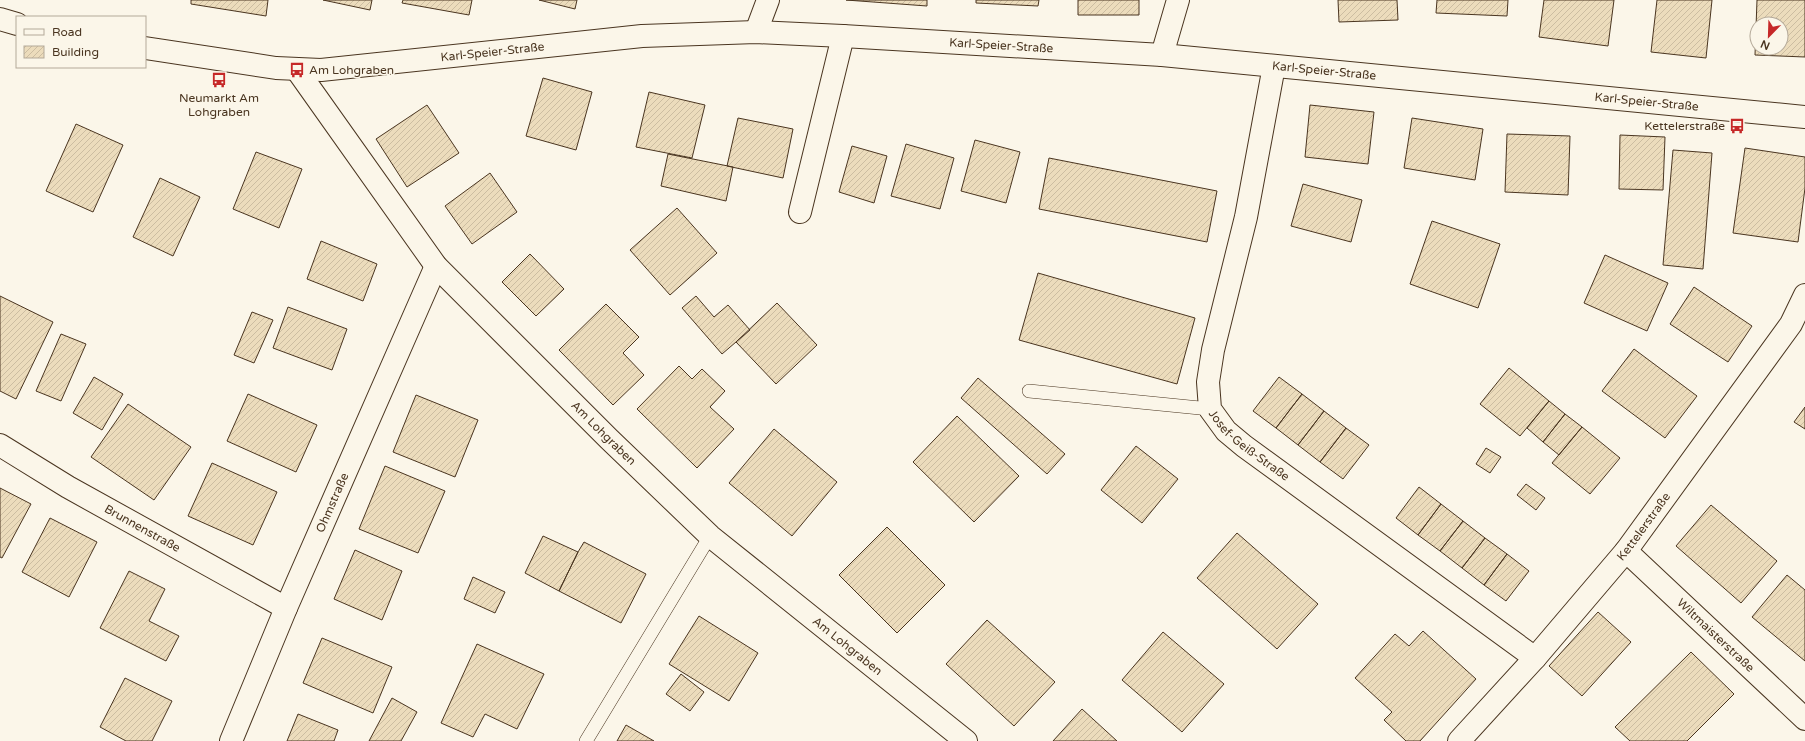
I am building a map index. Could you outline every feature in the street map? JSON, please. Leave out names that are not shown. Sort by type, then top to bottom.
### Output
[{"type":"street","points":[[756,32],[768,0]]},
{"type":"street","points":[[1162,55],[1178,0]]},
{"type":"street","points":[[0,19],[16,24]]},
{"type":"street","name":"Karl-Speier-Straße","points":[[146,48],[297,70],[342,68],[642,36],[756,32],[1162,55],[1805,117]]},
{"type":"street","points":[[800,212],[842,36]]},
{"type":"street","name":"Josef-Geiß-Straße","points":[[1274,66],[1246,217],[1213,350],[1208,382],[1210,409],[1226,431],[1244,446],[1535,658]]},
{"type":"street","name":"Am Lohgraben","points":[[297,70],[436,266],[609,439],[710,536],[966,741]]},
{"type":"street","name":"Ohmstraße","points":[[231,741],[286,608],[436,266]]},
{"type":"street","name":"Kettelerstraße","points":[[1459,741],[1535,658],[1626,551],[1787,330],[1804,302]]},
{"type":"street","name":"Brunnenstraße","points":[[0,445],[68,487],[286,608]]},
{"type":"street","name":"Wiltmaisterstraße","points":[[1626,551],[1805,719]]},
{"type":"lane","points":[[1029,391],[1210,409]]},
{"type":"lane","points":[[586,741],[710,536]]},
{"type":"building","points":[[191,0],[268,0],[266,16],[191,4]]},
{"type":"building","points":[[323,0],[372,0],[370,10]]},
{"type":"building","points":[[403,0],[472,0],[469,15],[402,3]]},
{"type":"building","points":[[539,0],[577,0],[575,9]]},
{"type":"building","points":[[846,0],[927,0],[927,6]]},
{"type":"building","points":[[976,0],[1039,0],[1038,6],[976,3]]},
{"type":"building","points":[[1078,0],[1139,0],[1139,15],[1078,15]]},
{"type":"building","points":[[1338,0],[1397,0],[1398,20],[1339,22]]},
{"type":"building","points":[[1437,0],[1508,0],[1507,16],[1436,13]]},
{"type":"building","points":[[1544,0],[1614,0],[1608,46],[1539,37]]},
{"type":"building","points":[[1657,0],[1712,0],[1706,58],[1651,52]]},
{"type":"building","points":[[1757,0],[1805,0],[1805,57],[1780,56],[1789,56],[1789,16],[1756,16]]},
{"type":"building","points":[[543,78],[592,92],[576,150],[526,136]]},
{"type":"building","points":[[649,92],[705,105],[692,158],[636,147]]},
{"type":"building","points":[[427,105],[459,153],[407,187],[376,139]]},
{"type":"building","points":[[1310,105],[1374,112],[1368,164],[1305,157]]},
{"type":"building","points":[[738,118],[793,129],[783,178],[727,166]]},
{"type":"building","points":[[1412,118],[1483,129],[1475,180],[1404,168]]},
{"type":"building","points":[[76,124],[123,145],[93,212],[46,191]]},
{"type":"building","points":[[1507,134],[1570,136],[1568,195],[1505,192]]},
{"type":"building","points":[[1620,135],[1665,137],[1663,190],[1619,189]]},
{"type":"building","points":[[975,140],[1020,152],[1006,203],[961,191]]},
{"type":"building","points":[[906,144],[954,158],[940,209],[891,196]]},
{"type":"building","points":[[852,146],[887,156],[874,203],[839,192]]},
{"type":"building","points":[[1745,148],[1805,157],[1805,188],[1798,242],[1733,233]]},
{"type":"building","points":[[1673,150],[1712,153],[1703,269],[1663,265]]},
{"type":"building","points":[[256,152],[302,169],[279,228],[233,209]]},
{"type":"building","points":[[668,154],[733,167],[726,201],[661,186]]},
{"type":"building","points":[[1049,158],[1217,191],[1207,242],[1039,209]]},
{"type":"building","points":[[490,173],[517,212],[472,244],[445,206]]},
{"type":"building","points":[[160,178],[200,197],[173,256],[133,237]]},
{"type":"building","points":[[1303,184],[1362,200],[1351,242],[1291,226]]},
{"type":"building","points":[[677,208],[717,253],[670,295],[630,250]]},
{"type":"building","points":[[1432,221],[1500,244],[1478,308],[1410,284]]},
{"type":"building","points":[[321,241],[377,264],[363,301],[307,279]]},
{"type":"building","points":[[530,254],[564,289],[536,316],[502,282]]},
{"type":"building","points":[[1605,255],[1668,283],[1647,331],[1584,303]]},
{"type":"building","points":[[1038,273],[1195,318],[1177,384],[1019,340]]},
{"type":"building","points":[[1694,287],[1752,326],[1728,362],[1670,324]]},
{"type":"building","points":[[0,296],[53,322],[16,399],[0,391]]},
{"type":"building","points":[[696,296],[714,317],[728,305],[750,330],[722,354],[682,308]]},
{"type":"building","points":[[777,303],[817,345],[776,384],[736,342]]},
{"type":"building","points":[[606,304],[639,337],[623,353],[644,375],[613,405],[559,350]]},
{"type":"building","points":[[288,307],[347,329],[332,370],[273,348]]},
{"type":"building","points":[[252,312],[273,320],[254,363],[234,355]]},
{"type":"building","points":[[61,334],[86,344],[61,401],[36,391]]},
{"type":"building","points":[[1634,349],[1697,396],[1665,438],[1602,391]]},
{"type":"building","points":[[679,366],[692,379],[702,369],[725,391],[710,407],[734,429],[697,468],[637,409]]},
{"type":"building","points":[[1509,368],[1549,401],[1520,436],[1480,404]]},
{"type":"building","points":[[94,377],[123,394],[102,430],[73,413]]},
{"type":"building","points":[[1279,377],[1302,394],[1276,428],[1253,411]]},
{"type":"building","points":[[978,378],[1065,454],[1047,474],[961,398]]},
{"type":"building","points":[[248,394],[317,425],[296,472],[227,441]]},
{"type":"building","points":[[1302,394],[1324,411],[1298,445],[1276,428]]},
{"type":"building","points":[[416,395],[478,420],[455,477],[393,452]]},
{"type":"building","points":[[1549,401],[1565,414],[1543,442],[1527,428]]},
{"type":"building","points":[[128,404],[191,447],[154,500],[91,457]]},
{"type":"building","points":[[1805,407],[1805,429],[1794,422]]},
{"type":"building","points":[[1324,411],[1346,428],[1320,462],[1298,445]]},
{"type":"building","points":[[1565,414],[1582,427],[1559,455],[1543,442]]},
{"type":"building","points":[[957,416],[1019,476],[974,522],[913,462]]},
{"type":"building","points":[[1582,427],[1620,458],[1590,494],[1552,463]]},
{"type":"building","points":[[1346,428],[1369,445],[1343,479],[1320,462]]},
{"type":"building","points":[[774,429],[837,482],[792,536],[729,483]]},
{"type":"building","points":[[1136,446],[1178,479],[1142,523],[1101,490]]},
{"type":"building","points":[[1486,448],[1501,457],[1490,473],[1476,464]]},
{"type":"building","points":[[212,463],[277,492],[253,545],[188,516]]},
{"type":"building","points":[[385,466],[445,491],[418,553],[359,529]]},
{"type":"building","points":[[1526,484],[1545,498],[1536,510],[1517,495]]},
{"type":"building","points":[[1419,487],[1441,504],[1418,535],[1396,518]]},
{"type":"building","points":[[0,488],[31,504],[2,558],[0,557]]},
{"type":"building","points":[[1441,504],[1463,521],[1440,551],[1418,535]]},
{"type":"building","points":[[1711,505],[1777,561],[1741,603],[1676,546]]},
{"type":"building","points":[[50,518],[97,542],[69,597],[22,572]]},
{"type":"building","points":[[1463,521],[1485,538],[1462,568],[1440,551]]},
{"type":"building","points":[[887,527],[945,585],[897,633],[839,575]]},
{"type":"building","points":[[1237,533],[1318,604],[1277,649],[1197,578]]},
{"type":"building","points":[[543,536],[578,552],[559,591],[525,573]]},
{"type":"building","points":[[1485,538],[1507,554],[1484,585],[1462,568]]},
{"type":"building","points":[[584,542],[646,574],[621,623],[559,591]]},
{"type":"building","points":[[355,550],[402,571],[382,620],[334,599]]},
{"type":"building","points":[[1507,554],[1529,571],[1506,601],[1484,585]]},
{"type":"building","points":[[129,571],[165,589],[149,621],[179,636],[166,661],[100,628]]},
{"type":"building","points":[[1787,575],[1805,590],[1805,661],[1752,617]]},
{"type":"building","points":[[473,577],[505,592],[495,613],[464,599]]},
{"type":"building","points":[[1598,612],[1631,642],[1582,696],[1549,666]]},
{"type":"building","points":[[699,616],[758,653],[729,701],[669,664]]},
{"type":"building","points":[[987,620],[1055,682],[1014,726],[946,664]]},
{"type":"building","points":[[1423,631],[1476,679],[1420,741],[1406,741],[1384,720],[1392,712],[1355,678],[1395,634],[1409,646]]},
{"type":"building","points":[[1163,632],[1224,684],[1182,732],[1122,680]]},
{"type":"building","points":[[322,638],[392,667],[373,713],[303,683]]},
{"type":"building","points":[[477,644],[544,674],[517,729],[485,714],[473,737],[441,723]]},
{"type":"building","points":[[1691,652],[1734,694],[1687,741],[1630,741],[1615,727]]},
{"type":"building","points":[[681,674],[704,692],[690,711],[666,694]]},
{"type":"building","points":[[125,678],[172,701],[152,741],[126,741],[100,727]]},
{"type":"building","points":[[392,698],[417,712],[401,741],[369,741]]},
{"type":"building","points":[[1082,709],[1117,741],[1053,741]]},
{"type":"building","points":[[298,714],[338,730],[334,741],[287,741]]},
{"type":"building","points":[[626,725],[654,741],[617,741]]},
{"type":"place","name":"Am Lohgraben","points":[[297,70]]},
{"type":"place","name":"Neumarkt Am Lohgraben","points":[[219,80]]},
{"type":"place","name":"Kettelerstraße","points":[[1737,126]]}]
